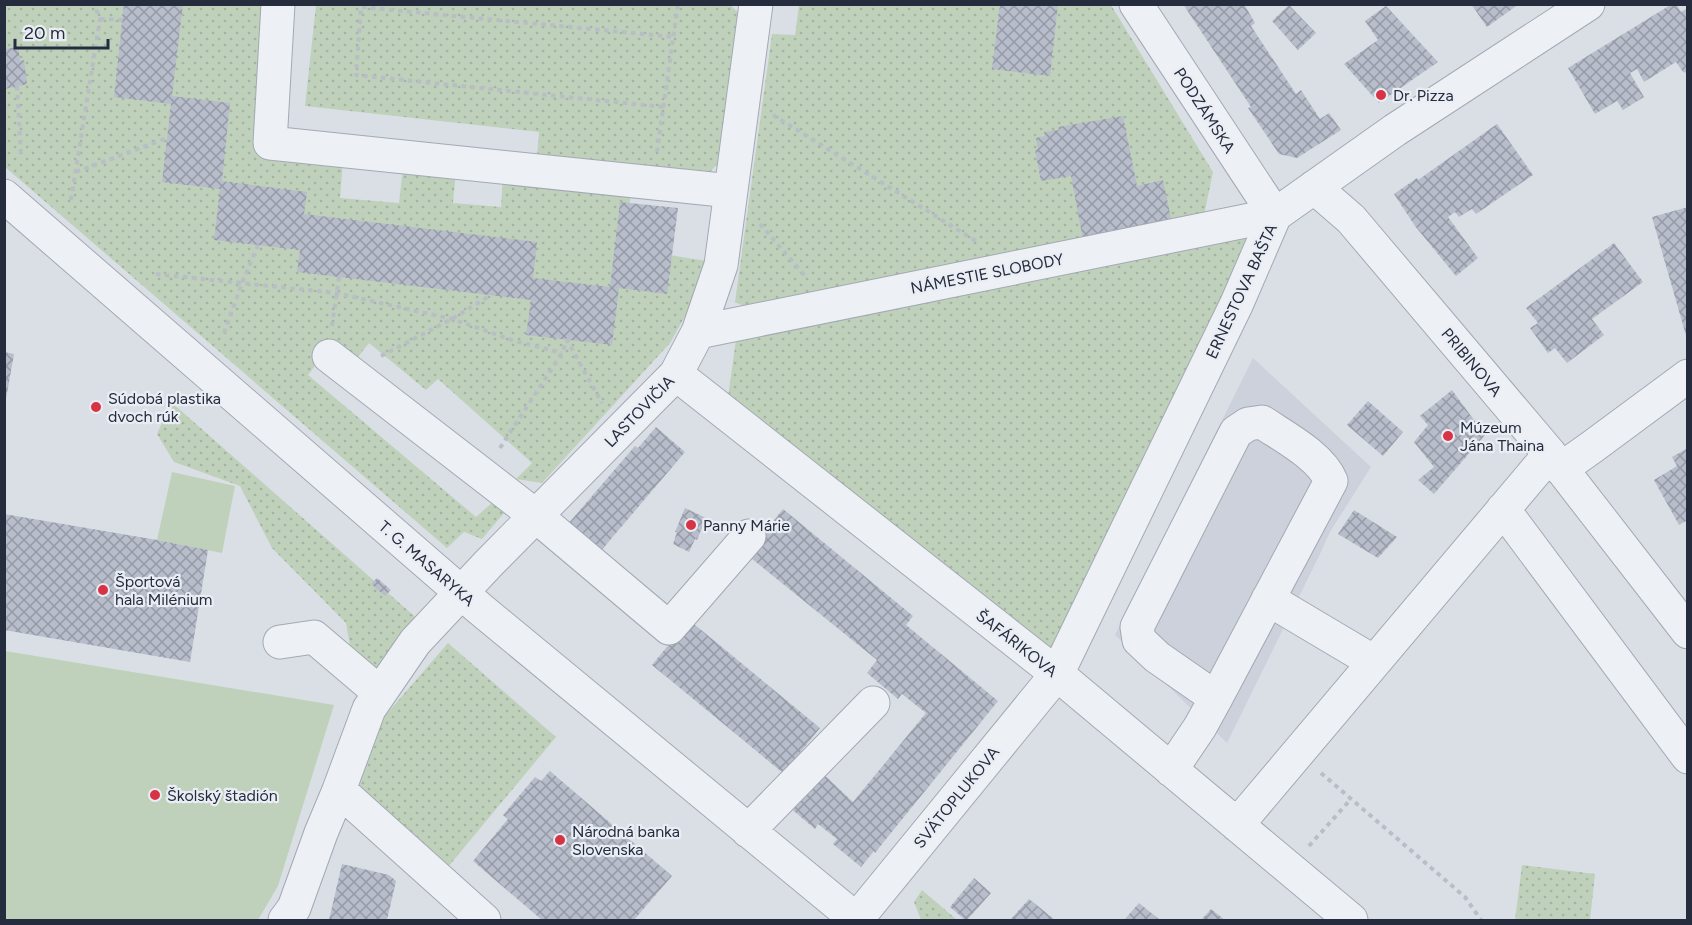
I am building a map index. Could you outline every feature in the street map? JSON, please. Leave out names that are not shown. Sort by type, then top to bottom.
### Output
[{"type":"street","points":[[278,4],[270,143],[731,190]]},
{"type":"street","name":"LASTOVIČIA","points":[[285,921],[294,908],[369,709],[415,642],[676,374],[698,332],[720,265],[756,4]]},
{"type":"street","name":"PODZÁMSKA","points":[[1136,4],[1275,215]]},
{"type":"street","name":"ERNESTOVA BAŠTA","points":[[1057,674],[1237,303],[1275,215],[1395,129],[1588,4]]},
{"type":"street","name":"PRIBINOVA","points":[[1314,187],[1351,219],[1555,461],[1688,632]]},
{"type":"street","name":"T. G. MASARYKA","points":[[7,204],[461,593],[856,920]]},
{"type":"street","name":"NÁMESTIE SLOBODY","points":[[698,332],[1275,215]]},
{"type":"street","points":[[339,364],[536,516],[669,628],[749,536]]},
{"type":"street","name":"ŠAFÁRIKOVA","points":[[676,374],[1057,674],[1351,921]]},
{"type":"street","points":[[1237,825],[1503,509],[1555,461],[1592,447],[1688,376]]},
{"type":"street","points":[[1171,770],[1200,727],[1216,698],[1331,481],[1328,472],[1311,456],[1262,422],[1248,424],[1236,432],[1137,627],[1139,640],[1157,657],[1216,698]]},
{"type":"street","points":[[1503,509],[1688,757]]},
{"type":"street","points":[[1268,599],[1374,662]]},
{"type":"street","points":[[280,642],[314,637],[380,693]]},
{"type":"street","name":"SVÄTOPLUKOVA","points":[[856,920],[1057,674]]},
{"type":"street","points":[[748,831],[873,703]]},
{"type":"street","points":[[339,790],[484,921]]},
{"type":"path","points":[[71,200],[100,19],[94,4]]},
{"type":"path","points":[[652,182],[678,4]]},
{"type":"path","points":[[663,107],[356,75],[361,6],[674,37]]},
{"type":"path","points":[[100,19],[123,20]]},
{"type":"path","points":[[17,86],[21,157]]},
{"type":"path","points":[[744,97],[1017,267]]},
{"type":"path","points":[[75,172],[167,138]]},
{"type":"path","points":[[731,190],[830,305]]},
{"type":"path","points":[[224,333],[258,245]]},
{"type":"path","points":[[156,274],[336,293],[452,319],[515,341],[562,353]]},
{"type":"path","points":[[339,277],[336,293],[339,364],[452,319],[491,295]]},
{"type":"path","points":[[482,476],[562,353],[567,340],[618,432]]},
{"type":"path","points":[[1335,785],[1465,897],[1481,921]]},
{"type":"path","points":[[1288,868],[1351,799]]},
{"type":"shaded area","points":[[1253,358],[1371,467],[1330,532],[1227,743],[1115,635]]},
{"type":"green space","points":[[730,4],[742,17],[728,153],[709,173],[537,155],[539,132],[305,106],[316,5]]},
{"type":"green space","points":[[5,5],[273,5],[263,148],[343,161],[340,198],[399,203],[403,167],[456,172],[453,203],[501,207],[503,177],[631,192],[625,248],[707,261],[708,275],[670,343],[542,483],[516,479],[532,463],[438,379],[426,390],[369,343],[358,357],[333,342],[308,375],[476,517],[493,502],[504,513],[482,539],[464,532],[447,548],[5,167]]},
{"type":"green space","points":[[799,5],[1111,5],[1213,172],[1204,215],[752,310],[735,302],[772,34],[795,35]]},
{"type":"green space","points":[[1275,215],[1057,674],[727,404],[737,333]]},
{"type":"green space","points":[[171,402],[421,622],[378,680],[351,652],[346,623],[272,548],[240,486],[174,462],[157,434]]},
{"type":"green space","points":[[172,472],[235,486],[222,553],[157,540]]},
{"type":"green space","points":[[448,643],[556,737],[448,867],[361,793],[359,776],[377,725]]},
{"type":"green space","name":"Školský štadión","points":[[5,651],[334,705],[278,886],[258,920],[5,920]]},
{"type":"green space","points":[[1522,865],[1595,874],[1590,920],[1515,920]]},
{"type":"green space","points":[[922,890],[957,920],[921,920],[914,902]]},
{"type":"building","points":[[124,4],[183,4],[172,96],[230,103],[222,181],[307,192],[304,214],[537,242],[533,278],[610,287],[620,202],[678,208],[667,294],[619,288],[612,345],[526,335],[531,300],[297,272],[300,250],[214,240],[220,189],[162,182],[171,104],[114,97]]},
{"type":"building","points":[[1000,4],[1058,4],[1050,76],[992,69]]},
{"type":"building","points":[[1183,4],[1244,4],[1255,23],[1251,26],[1296,94],[1301,90],[1320,119],[1329,113],[1341,130],[1297,158],[1279,154]]},
{"type":"building","points":[[1471,4],[1519,4],[1487,27]]},
{"type":"building","points":[[1672,4],[1676,4],[1681,12],[1688,8],[1688,73],[1683,72],[1676,62],[1644,82],[1637,69],[1630,73],[1644,97],[1623,110],[1617,101],[1595,114],[1568,68]]},
{"type":"building","points":[[1289,5],[1316,33],[1298,50],[1272,21]]},
{"type":"building","points":[[1386,6],[1438,62],[1379,103],[1344,64],[1378,40],[1365,21]]},
{"type":"building","points":[[18,47],[20,61],[24,60],[27,84],[5,89],[4,49]]},
{"type":"building","points":[[1123,116],[1137,186],[1163,180],[1173,228],[1084,245],[1071,176],[1041,181],[1035,150],[1038,149],[1036,138],[1045,136],[1044,132],[1059,130],[1058,127]]},
{"type":"building","points":[[1497,124],[1533,175],[1476,214],[1472,209],[1459,217],[1455,212],[1448,217],[1478,258],[1456,276],[1415,226],[1394,194],[1417,178],[1418,180]]},
{"type":"building","points":[[1688,207],[1688,339],[1687,339],[1652,217]]},
{"type":"building","points":[[1614,243],[1643,282],[1592,319],[1604,335],[1567,363],[1555,348],[1548,353],[1530,328],[1538,323],[1526,308]]},
{"type":"building","points":[[4,352],[14,354],[6,399],[4,399]]},
{"type":"building","points":[[1452,390],[1485,435],[1434,494],[1418,480],[1434,467],[1414,442],[1428,425],[1420,416]]},
{"type":"building","points":[[1368,401],[1403,432],[1383,456],[1347,425]]},
{"type":"building","points":[[656,427],[685,452],[594,559],[562,531],[635,446],[638,448]]},
{"type":"building","points":[[1688,448],[1688,520],[1679,525],[1654,480],[1677,466],[1672,457]]},
{"type":"building","name":"Panny Márie","points":[[685,508],[706,518],[689,552],[673,544],[677,532],[675,532]]},
{"type":"building","points":[[783,509],[913,616],[906,625],[998,701],[875,853],[874,851],[861,867],[833,844],[837,839],[818,824],[815,829],[788,806],[818,769],[853,802],[926,713],[902,694],[898,699],[867,673],[877,660],[746,554]]},
{"type":"building","points":[[1354,510],[1397,537],[1378,558],[1338,534]]},
{"type":"building","name":"Športová hala Milénium","points":[[4,514],[208,550],[190,662],[4,630]]},
{"type":"building","points":[[377,578],[391,590],[385,596],[371,584]]},
{"type":"building","points":[[689,620],[820,728],[783,773],[652,665]]},
{"type":"building","name":"Národná banka Slovenska","points":[[550,771],[672,876],[634,920],[542,920],[473,861],[508,819],[503,815],[535,777],[541,781]]},
{"type":"building","points":[[342,864],[389,875],[396,881],[387,920],[329,920]]},
{"type":"building","points":[[974,878],[991,893],[965,920],[950,907]]},
{"type":"building","points":[[1029,899],[1044,911],[1055,920],[1010,920]]},
{"type":"building","points":[[1139,903],[1160,920],[1124,920]]},
{"type":"building","points":[[1211,909],[1225,920],[1201,920]]},
{"type":"place","name":"Dr. Pizza","points":[[1381,95]]},
{"type":"place","name":"Súdobá plastika dvoch rúk","points":[[96,407]]},
{"type":"place","name":"Múzeum Jána Thaina","points":[[1448,436]]},
{"type":"place","name":"Panny Márie","points":[[691,525]]},
{"type":"place","name":"Športová hala Milénium","points":[[103,590]]},
{"type":"place","name":"Školský štadión","points":[[155,795]]},
{"type":"place","name":"Národná banka Slovenska","points":[[560,840]]}]
